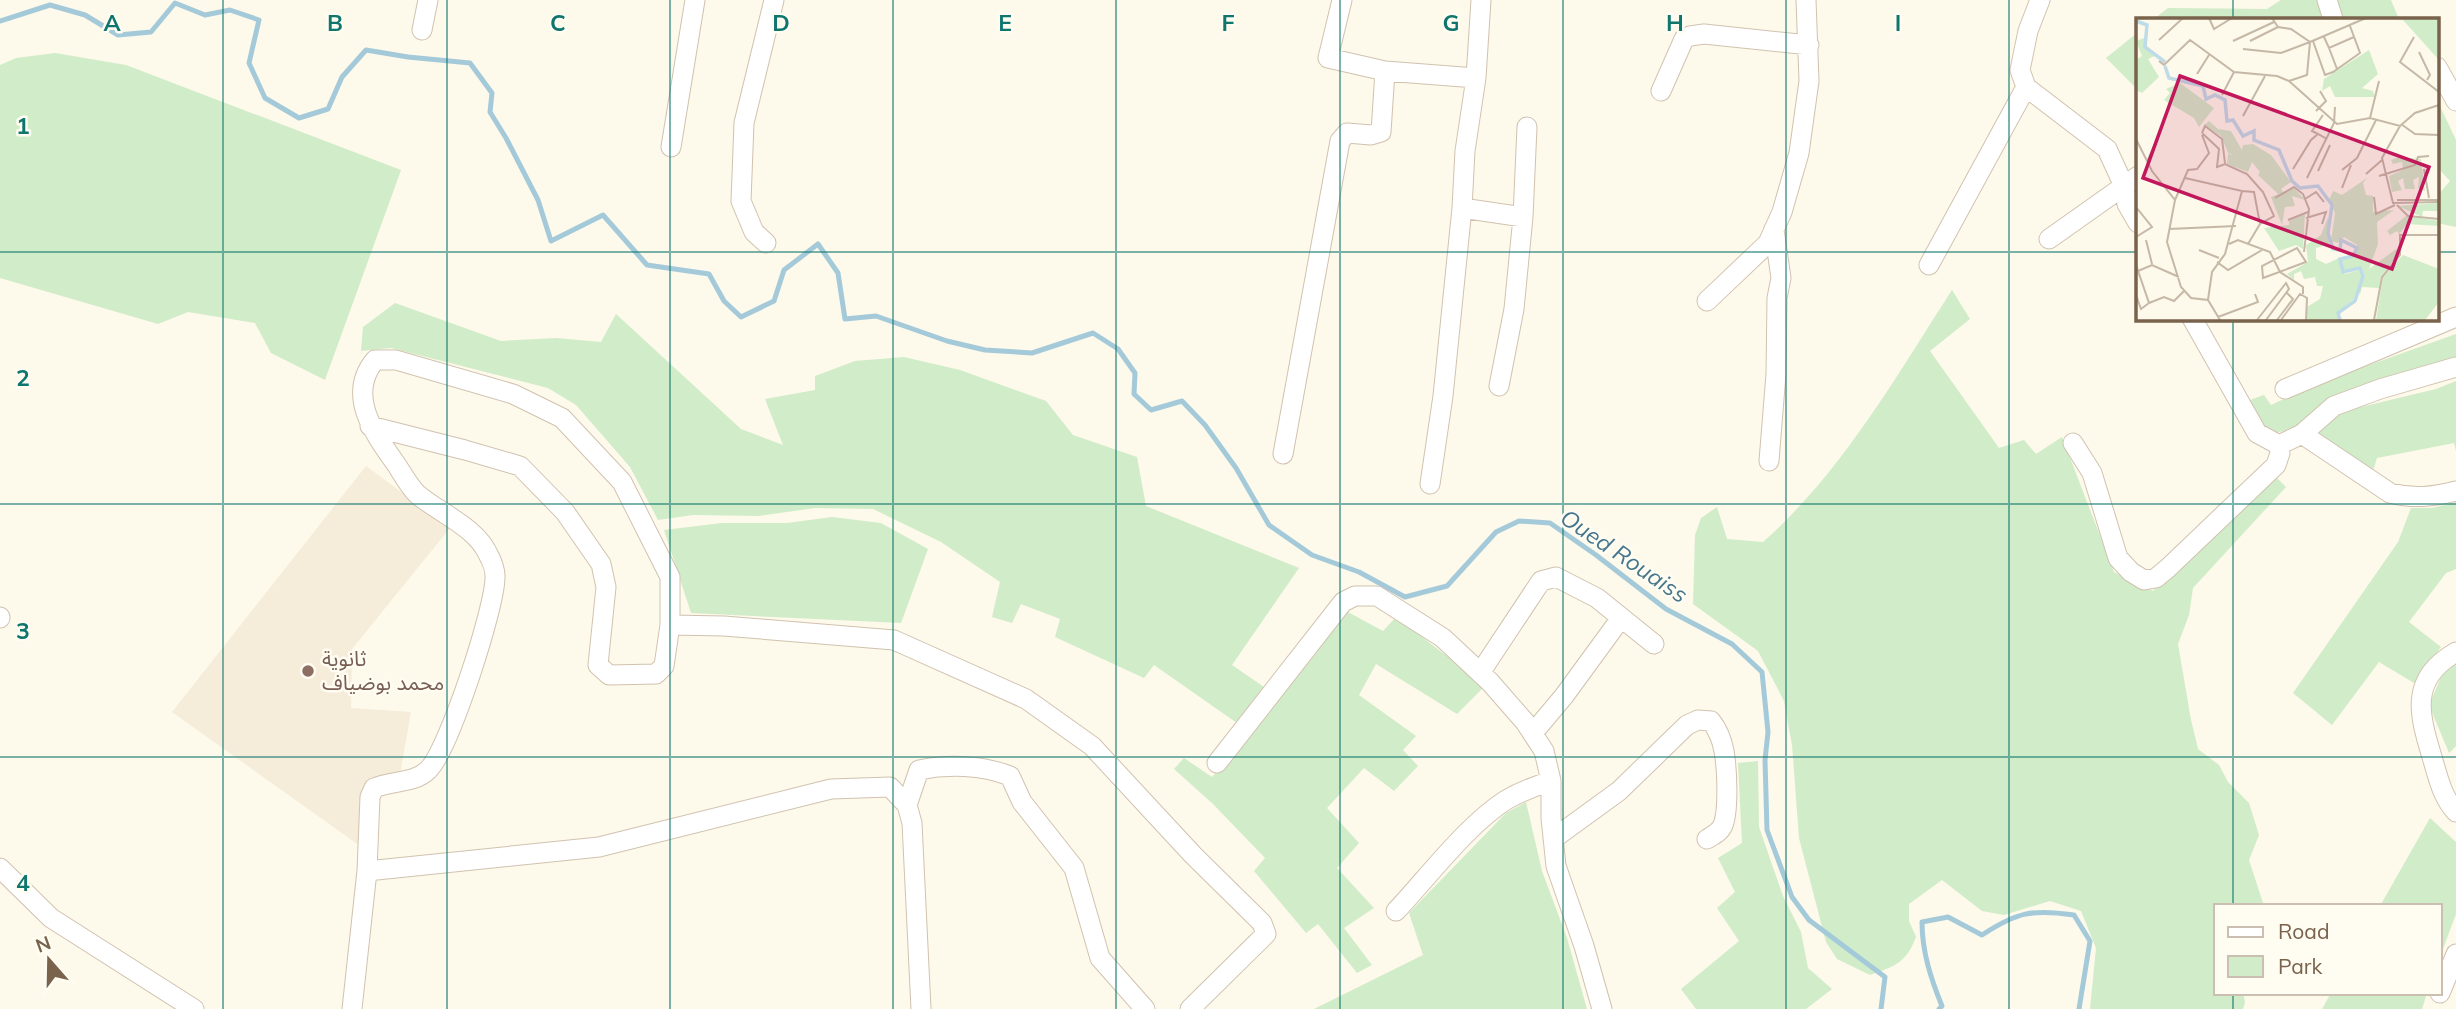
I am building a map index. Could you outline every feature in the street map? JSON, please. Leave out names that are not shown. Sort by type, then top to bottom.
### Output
[{"type":"street","points":[[422,30],[428,0]]},
{"type":"street","points":[[671,147],[695,0]]},
{"type":"street","points":[[766,243],[754,232],[741,201],[741,188],[744,123],[774,0]]},
{"type":"street","points":[[1342,0],[1328,58],[1385,71],[1476,78]]},
{"type":"street","points":[[1430,484],[1443,396],[1462,208],[1465,151],[1476,78],[1481,0]]},
{"type":"street","points":[[1707,301],[1768,243],[1782,212],[1799,153],[1809,81],[1806,0]]},
{"type":"street","points":[[2039,0],[2028,31],[2020,70],[2026,87],[2107,149],[2131,181],[2127,204],[2136,221]]},
{"type":"street","points":[[2327,0],[2333,18]]},
{"type":"street","points":[[1661,91],[1684,40],[1690,36],[1704,34],[1809,46]]},
{"type":"street","points":[[2438,69],[2456,101]]},
{"type":"street","points":[[1283,454],[1340,141],[1347,133],[1371,135],[1381,132],[1385,71]]},
{"type":"street","points":[[1929,265],[2026,87]]},
{"type":"street","points":[[1499,386],[1514,309],[1523,217],[1527,127]]},
{"type":"street","points":[[2049,239],[2131,181]]},
{"type":"street","points":[[1462,208],[1523,217]]},
{"type":"street","points":[[1769,461],[1776,374],[1777,298],[1781,278],[1774,229]]},
{"type":"street","points":[[2286,389],[2456,317]]},
{"type":"street","points":[[2193,320],[2256,433],[2279,445]]},
{"type":"street","points":[[352,1009],[368,871],[370,797],[374,788],[383,784],[415,779],[428,771],[438,758],[452,729],[491,606],[495,575],[489,554],[473,536],[416,493],[370,426],[362,391],[366,371],[376,360],[396,360],[513,394],[562,418],[622,482],[670,577],[670,625],[664,666],[656,674],[610,675],[598,666],[606,587],[601,564],[565,512],[520,466],[370,426]]},
{"type":"street","points":[[2279,445],[2302,434],[2334,406],[2380,389],[2456,367]]},
{"type":"street","points":[[2302,434],[2390,493],[2405,497],[2430,498],[2456,491]]},
{"type":"street","points":[[2073,443],[2092,473],[2118,558],[2130,572],[2144,580],[2156,578],[2168,568],[2276,465],[2280,453],[2279,445]]},
{"type":"street","points":[[1480,673],[1541,582],[1556,576],[1597,598],[1654,644]]},
{"type":"street","points":[[1217,762],[1343,602],[1355,596],[1377,596],[1443,638],[1525,722],[1544,751],[1551,781],[1556,866],[1584,946],[1602,1009]]},
{"type":"street","points":[[1532,733],[1564,696],[1621,618]]},
{"type":"street","points":[[670,625],[724,626],[894,640],[1026,699],[1092,746],[1193,855],[1262,923],[1266,934],[1190,1009]]},
{"type":"street","points":[[2456,652],[2437,666],[2429,678],[2423,691],[2421,718],[2444,795],[2456,812]]},
{"type":"street","points":[[1553,839],[1619,791],[1687,725],[1698,720],[1710,721],[1717,730],[1724,752],[1724,823],[1719,832],[1707,839]]},
{"type":"street","points":[[907,805],[919,770],[940,765],[996,770],[1010,776],[1022,802],[1074,868],[1100,958],[1145,1009]]},
{"type":"street","points":[[1396,911],[1459,843],[1504,801],[1528,788],[1551,781]]},
{"type":"street","points":[[368,871],[599,847],[831,789],[890,787],[907,805],[912,823],[921,1009]]},
{"type":"street","points":[[0,868],[51,918],[194,1009]]},
{"type":"street","points":[[2442,988],[2456,954]]},
{"type":"shaded area","points":[[366,466],[450,528],[352,649],[351,708],[411,712],[400,774],[393,777],[372,777],[366,787],[363,848],[172,712]]},
{"type":"green space","points":[[2281,0],[2391,0],[2399,18],[2155,18],[2168,8],[2267,9]]},
{"type":"green space","points":[[2136,34],[2136,88],[2106,58]]},
{"type":"green space","points":[[55,53],[126,65],[401,170],[325,380],[271,353],[255,323],[188,312],[158,324],[0,278],[0,65],[16,58]]},
{"type":"green space","points":[[2438,102],[2456,140],[2456,227],[2438,223],[2438,195],[2450,181],[2438,168]]},
{"type":"green space","points":[[1952,290],[1970,319],[1930,351],[1999,448],[2024,440],[2036,454],[2062,437],[2114,572],[2153,591],[2272,473],[2286,487],[2193,588],[2189,615],[2178,644],[2198,749],[2219,765],[2228,782],[2249,803],[2259,835],[2249,860],[2263,904],[2214,904],[2214,995],[2243,995],[2243,1009],[2090,1009],[2096,948],[2081,911],[2050,901],[2004,915],[1982,911],[1942,880],[1909,904],[1909,921],[1916,937],[1908,953],[1893,966],[1870,975],[1837,959],[1826,942],[1799,838],[1792,745],[1784,701],[1758,651],[1693,604],[1695,535],[1701,518],[1717,507],[1727,539],[1763,542],[1818,485],[1888,390]]},
{"type":"green space","points":[[395,303],[501,341],[556,338],[601,342],[616,314],[741,429],[783,445],[765,399],[815,390],[815,376],[855,361],[904,357],[960,370],[1046,401],[1073,435],[1137,457],[1146,506],[1299,568],[1232,665],[1264,687],[1237,723],[1154,665],[1144,678],[1055,637],[1060,619],[1021,604],[1012,623],[992,617],[1000,582],[941,542],[873,509],[815,508],[759,516],[693,515],[658,520],[630,467],[576,405],[548,388],[391,348],[361,351],[363,327]]},
{"type":"green space","points":[[2456,334],[2456,359],[2287,430],[2272,434],[2259,423],[2247,401],[2264,395],[2271,405],[2316,384]]},
{"type":"green space","points":[[2456,381],[2456,451],[2454,443],[2377,458],[2372,474],[2315,435],[2340,412],[2436,389]]},
{"type":"green space","points":[[2456,502],[2456,569],[2446,573],[2409,622],[2441,647],[2414,683],[2379,662],[2332,725],[2293,693],[2398,542],[2411,508],[2432,508]]},
{"type":"green space","points":[[832,517],[881,523],[928,549],[901,623],[691,613],[664,530],[722,523],[787,523]]},
{"type":"green space","points":[[1346,611],[1383,631],[1396,617],[1457,664],[1483,688],[1457,714],[1376,664],[1359,695],[1416,736],[1403,750],[1418,766],[1394,791],[1364,768],[1327,808],[1359,843],[1337,868],[1374,908],[1344,928],[1372,965],[1357,973],[1318,924],[1306,933],[1254,871],[1265,858],[1213,804],[1174,769],[1184,758],[1212,777],[1315,655]]},
{"type":"green space","points":[[2456,660],[2456,746],[2449,753],[2429,705],[2444,670]]},
{"type":"green space","points":[[1758,761],[1759,827],[1783,896],[1801,932],[1808,968],[1832,989],[1806,1009],[1696,1009],[1681,989],[1739,941],[1717,908],[1735,892],[1718,858],[1742,843],[1738,763]]},
{"type":"green space","points":[[1526,802],[1542,871],[1567,938],[1587,1009],[1314,1009],[1423,955],[1409,913],[1506,813]]},
{"type":"green space","points":[[2430,818],[2456,842],[2456,914],[2442,952],[2442,904],[2381,904]]},
{"type":"green space","points":[[2330,995],[2426,995],[2422,1009],[2322,1009]]},
{"type":"waterway","name":"Oued Rouaiss","points":[[0,21],[50,5],[85,15],[118,35],[151,32],[175,3],[205,15],[230,10],[259,20],[249,63],[265,98],[299,118],[328,109],[342,77],[366,50],[470,63],[492,93],[490,112],[538,200],[551,241],[603,215],[647,265],[709,274],[724,301],[741,317],[774,301],[784,270],[818,244],[838,273],[845,319],[876,316],[947,341],[985,350],[1032,353],[1093,333],[1118,349],[1135,373],[1134,394],[1151,410],[1182,401],[1205,425],[1236,468],[1269,525],[1312,555],[1359,572],[1405,597],[1447,586],[1496,532],[1519,521],[1550,523],[1666,609],[1732,644],[1762,672],[1768,732],[1765,760],[1767,830],[1792,897],[1809,920],[1885,977],[1881,1009]]},
{"type":"waterway","name":"Oued Rouaiss","points":[[1939,1009],[1942,1006],[1928,965],[1922,922],[1948,917],[1982,935],[2015,917],[2047,912],[2074,915],[2090,941],[2079,1009]]},
{"type":"place","name":"ثانوية محمد بوضياف","points":[[308,671]]}]
